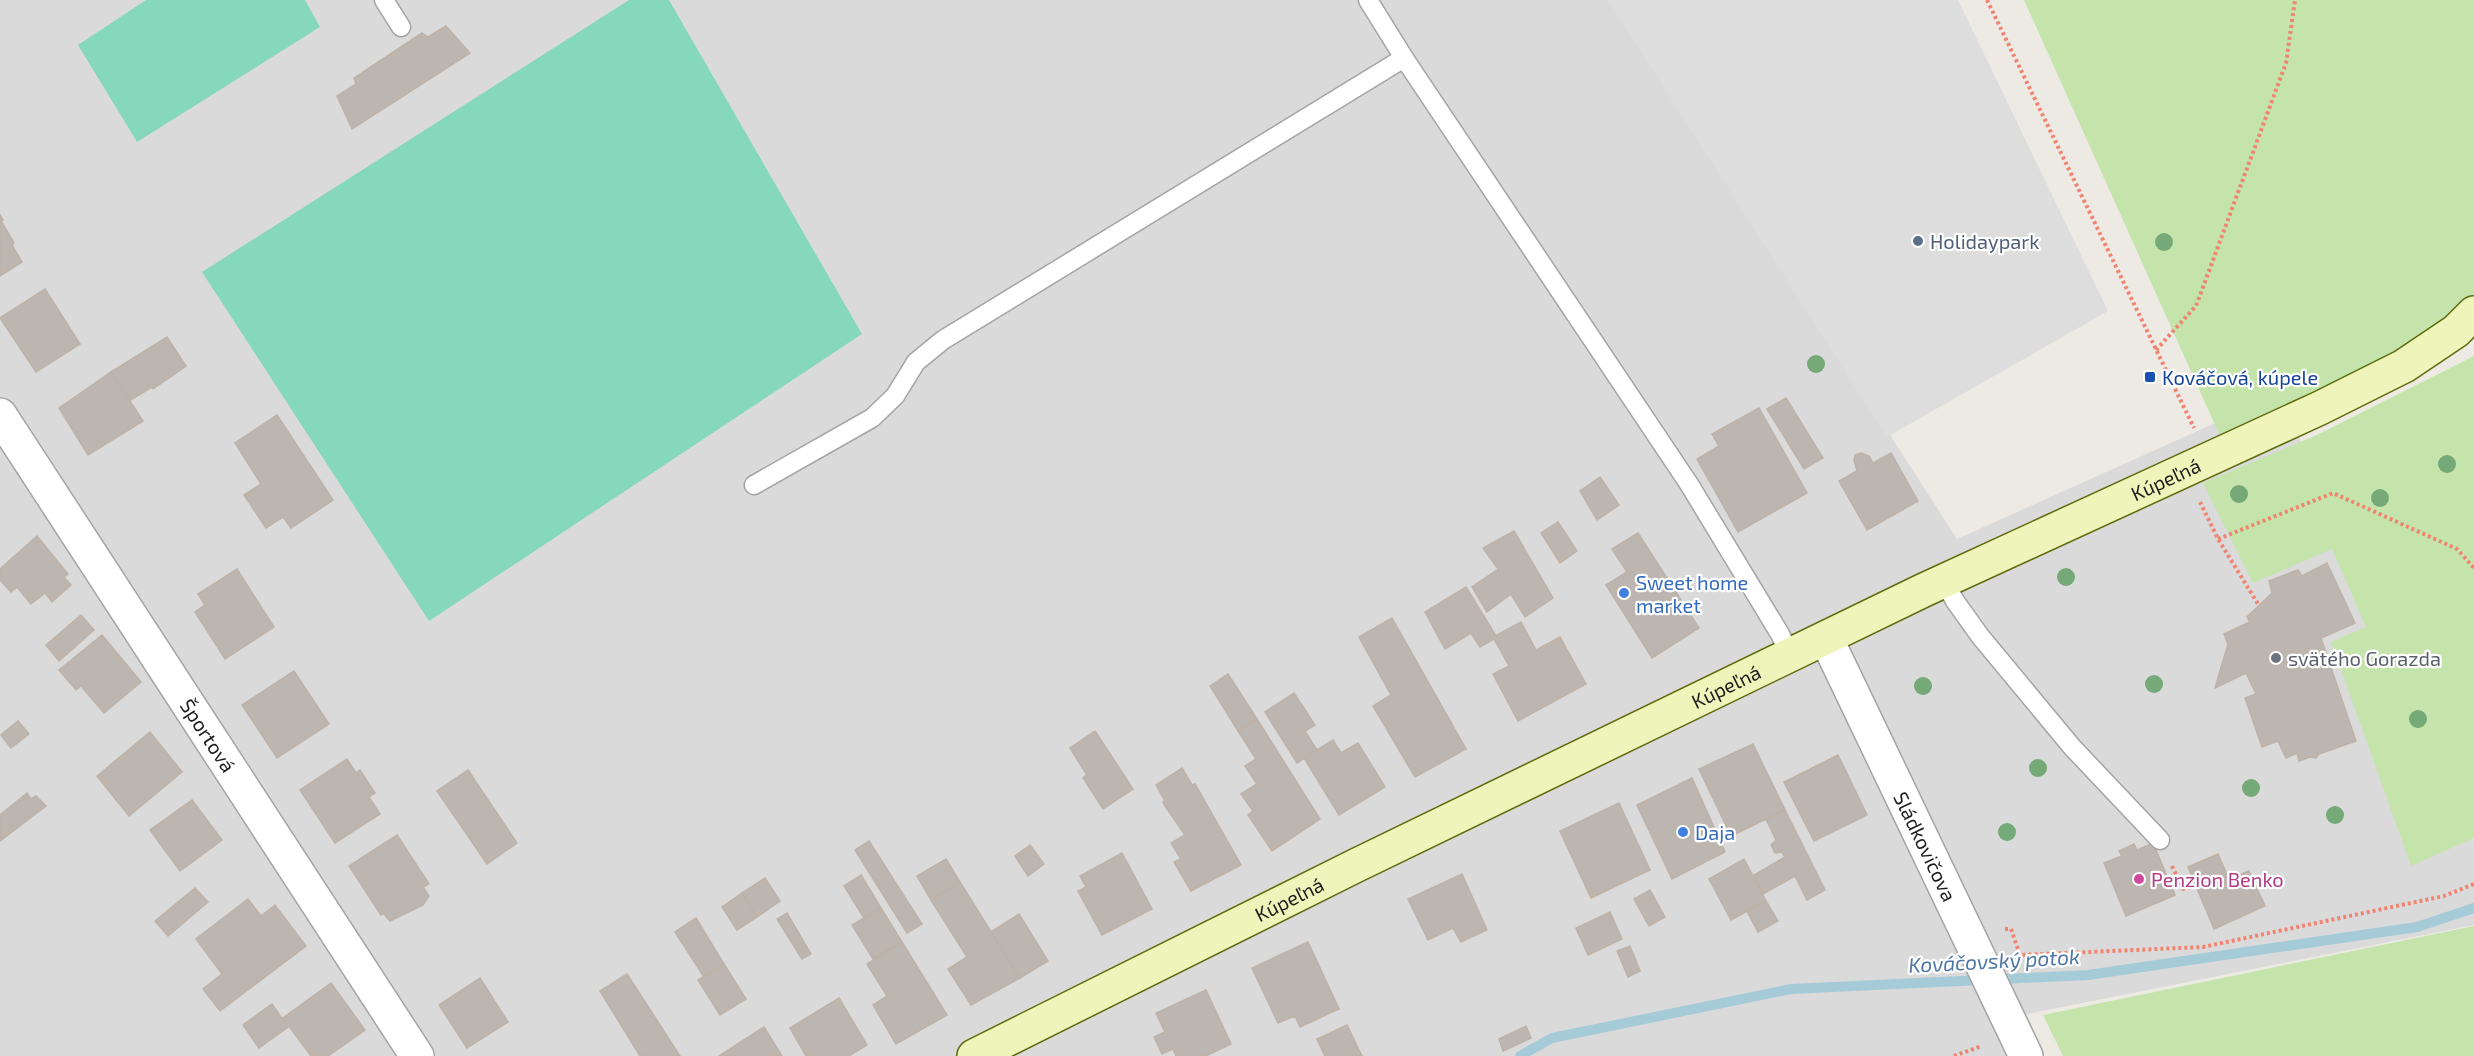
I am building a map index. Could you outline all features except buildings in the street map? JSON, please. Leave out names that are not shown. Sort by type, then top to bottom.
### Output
[{"type":"street","name":"Kúpeľná","points":[[974,1056],[1367,860],[1944,580],[2198,466],[2404,366],[2468,323]]},
{"type":"street","name":"Športová","points":[[0,415],[417,1056]]},
{"type":"street","name":"Sládkovičova","points":[[1826,638],[2026,1056]]},
{"type":"lane","points":[[384,0],[400,27]]},
{"type":"lane","points":[[1368,0],[1404,58],[1689,484],[1780,634],[1790,655]]},
{"type":"lane","points":[[754,485],[872,418],[895,396],[916,362],[943,340],[1404,58]]},
{"type":"lane","points":[[1944,580],[1955,601],[1980,636],[2072,747],[2160,840]]},
{"type":"path","points":[[1987,0],[2156,350],[2198,466],[2218,539],[2258,604]]},
{"type":"path","points":[[2156,350],[2196,306],[2286,63],[2295,0]]},
{"type":"path","points":[[2218,539],[2333,493],[2457,549],[2474,568]]},
{"type":"path","points":[[2160,840],[2183,889],[2196,886]]},
{"type":"path","points":[[2000,929],[2011,929],[2020,955],[2203,947],[2444,896],[2474,884]]},
{"type":"path","points":[[1954,1056],[1987,1044]]},
{"type":"shaded area","points":[[0,0],[1610,0],[1957,539],[2280,394],[2474,842],[2474,925],[1997,1020],[2013,1056],[0,1056]]},
{"type":"shaded area","name":"Holidaypark","points":[[1608,0],[1958,0],[2108,311],[1887,437]]},
{"type":"green space","points":[[146,0],[305,0],[320,27],[137,142],[78,45]]},
{"type":"green space","points":[[629,0],[669,0],[862,334],[429,621],[202,272]]},
{"type":"green space","points":[[2024,0],[2474,0],[2474,294],[2428,338],[2225,447]]},
{"type":"green space","points":[[2474,356],[2474,838],[2411,866],[2331,642],[2366,627],[2332,549],[2253,583],[2203,483],[2319,434]]},
{"type":"green space","points":[[2474,926],[2474,1056],[2063,1056],[2043,1015]]},
{"type":"waterway","name":"Kováčovský potok","points":[[1520,1056],[1552,1038],[1791,989],[2088,975],[2417,927],[2474,908]]},
{"type":"place","name":"Holidaypark","points":[[1918,241]]},
{"type":"place","name":"Kováčová, kúpele","points":[[2150,377]]},
{"type":"place","name":"Sweet home market","points":[[1624,593]]},
{"type":"place","name":"svätého Gorazda","points":[[2276,658]]},
{"type":"place","name":"Daja","points":[[1683,832]]},
{"type":"place","name":"Penzion Benko","points":[[2139,879]]}]
